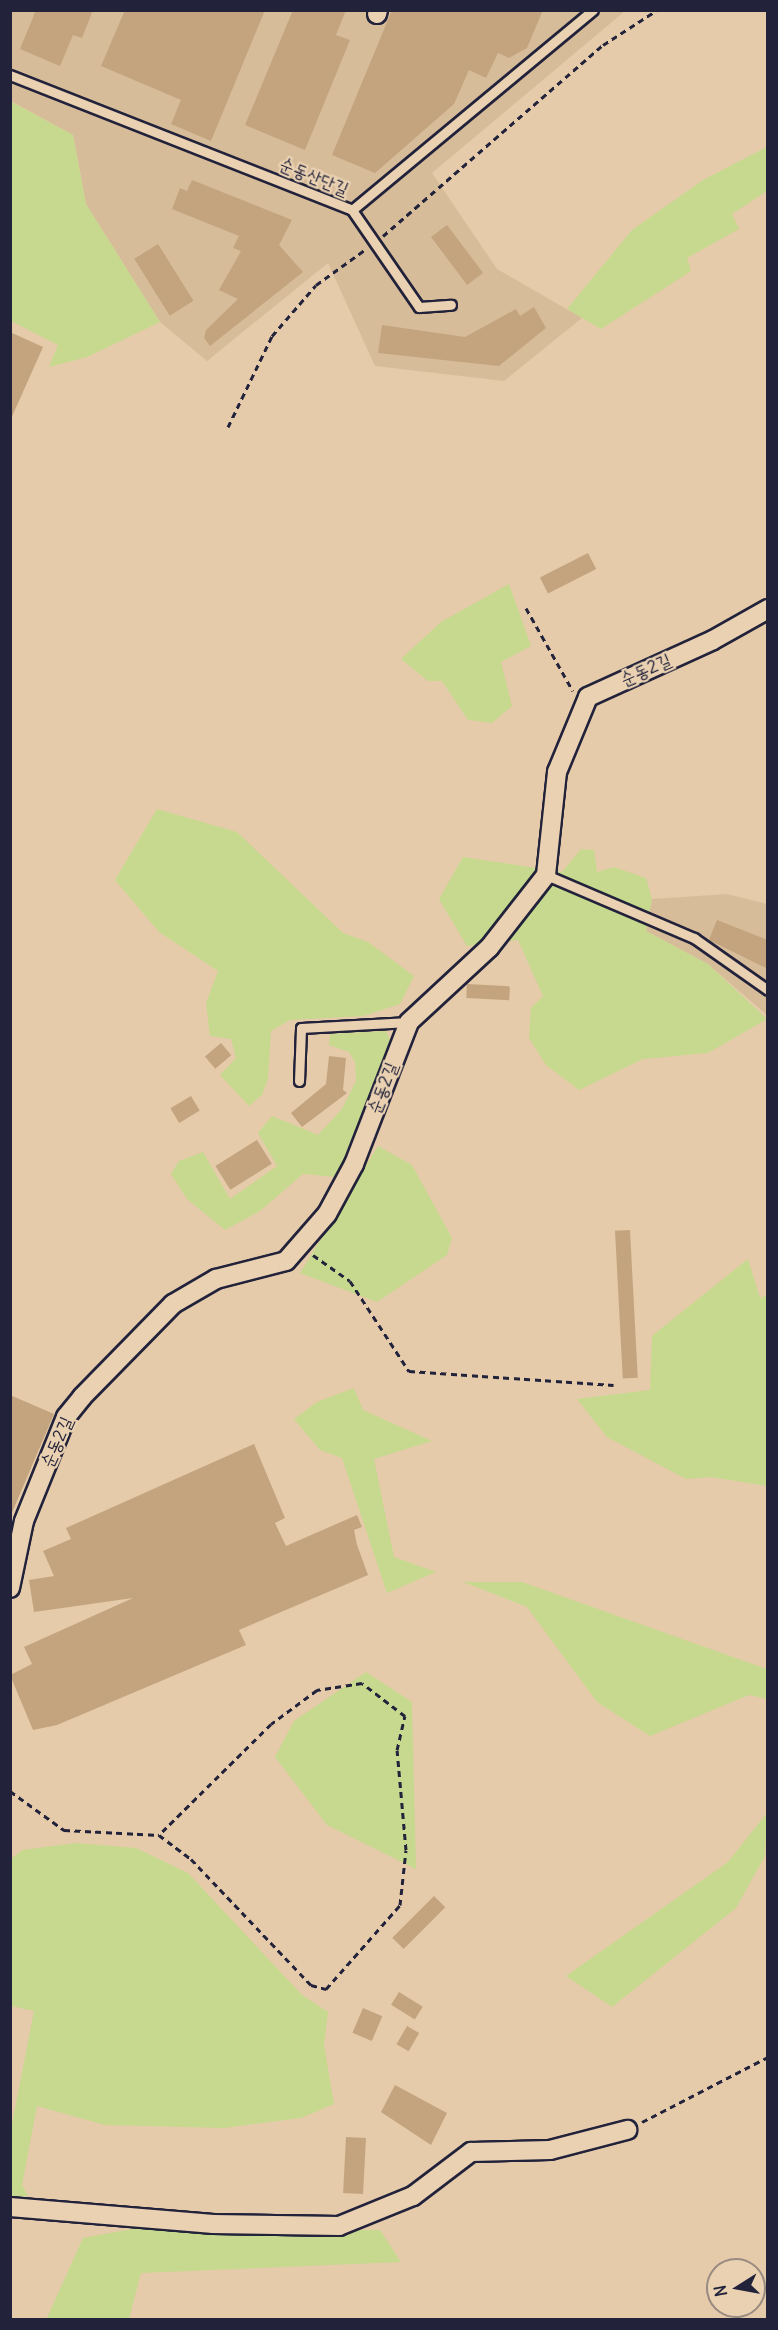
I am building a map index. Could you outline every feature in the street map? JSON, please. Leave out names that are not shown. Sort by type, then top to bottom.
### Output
[{"type":"street","name":"순동2길","points":[[10,1588],[24,1521],[66,1417],[82,1397],[173,1304],[216,1279],[286,1261],[327,1214],[354,1164],[409,1022],[489,948],[546,875],[557,772],[588,697],[713,640],[768,609]]},
{"type":"street","points":[[10,2207],[213,2223],[339,2226],[413,2196],[471,2152],[550,2150],[627,2130]]},
{"type":"lane","name":"순동산단길","points":[[10,75],[352,210],[590,11]]},
{"type":"lane","points":[[352,210],[419,307],[450,305]]},
{"type":"lane","points":[[546,875],[694,938],[768,990]]},
{"type":"lane","points":[[298,1081],[301,1028],[409,1022]]},
{"type":"path","points":[[228,427],[272,336],[316,285],[374,243],[603,45],[657,10]]},
{"type":"path","points":[[526,608],[583,708]]},
{"type":"path","points":[[300,1245],[350,1281],[409,1371],[614,1385]]},
{"type":"path","points":[[10,1791],[63,1830],[159,1835],[191,1859],[311,1985],[326,1989],[400,1905],[406,1850],[397,1750],[405,1716],[362,1683],[317,1690],[271,1724],[159,1835]]},
{"type":"path","points":[[627,2130],[768,2057]]},
{"type":"shaded area","points":[[11,11],[625,11],[432,173],[497,269],[582,318],[504,381],[375,366],[328,263],[207,361],[160,322],[86,204],[73,135],[11,101]]},
{"type":"shaded area","points":[[727,894],[767,904],[767,1015],[708,964],[646,931],[652,899]]},
{"type":"green space","points":[[10,101],[73,135],[86,204],[160,322],[87,357],[49,367],[58,345],[11,321]]},
{"type":"green space","points":[[767,147],[767,191],[732,214],[739,229],[687,258],[691,271],[601,329],[567,309],[632,230],[703,180]]},
{"type":"green space","points":[[509,584],[531,646],[501,662],[512,706],[492,723],[468,720],[442,681],[428,681],[401,659],[441,622]]},
{"type":"green space","points":[[157,809],[237,832],[343,933],[368,942],[414,976],[400,1004],[363,1016],[290,1020],[271,1031],[268,1079],[262,1095],[249,1106],[220,1075],[236,1058],[231,1039],[210,1036],[206,1003],[218,971],[159,932],[115,880]]},
{"type":"green space","points":[[581,849],[594,850],[597,872],[614,867],[646,878],[652,899],[646,931],[708,964],[767,1019],[708,1053],[643,1059],[579,1090],[546,1065],[529,1038],[531,1008],[543,996],[518,940],[467,946],[439,899],[463,857],[562,872]]},
{"type":"green space","points":[[386,1031],[391,1042],[336,1177],[303,1174],[260,1211],[225,1230],[187,1199],[171,1174],[179,1161],[203,1152],[230,1199],[277,1166],[258,1133],[272,1116],[318,1135],[342,1109],[356,1081],[355,1062],[349,1052],[329,1045],[330,1034]]},
{"type":"green space","points":[[378,1146],[412,1165],[452,1238],[447,1255],[377,1302],[300,1273]]},
{"type":"green space","points":[[748,1259],[760,1298],[767,1295],[767,1486],[711,1477],[686,1479],[607,1437],[577,1399],[650,1390],[652,1336]]},
{"type":"green space","points":[[354,1388],[363,1410],[432,1441],[374,1459],[394,1557],[436,1572],[387,1593],[342,1458],[320,1450],[294,1419],[317,1402]]},
{"type":"green space","points":[[463,1582],[522,1582],[767,1669],[767,1699],[749,1695],[650,1736],[597,1702],[527,1607]]},
{"type":"green space","points":[[366,1672],[412,1702],[416,1869],[327,1825],[275,1757],[294,1721]]},
{"type":"green space","points":[[767,1813],[765,1856],[736,1908],[612,2007],[566,1976],[728,1862]]},
{"type":"green space","points":[[76,1843],[136,1848],[188,1873],[302,1995],[328,2012],[324,2045],[334,2104],[301,2118],[224,2128],[105,2125],[37,2106],[22,2185],[28,2196],[11,2197],[11,2129],[34,2011],[11,2006],[11,1859],[22,1850]]},
{"type":"green space","points":[[132,2229],[380,2230],[401,2262],[141,2273],[129,2319],[46,2320],[83,2238]]},
{"type":"building","points":[[36,10],[93,10],[82,38],[73,35],[60,66],[20,49]]},
{"type":"building","points":[[125,10],[265,10],[211,141],[171,124],[181,100],[101,66]]},
{"type":"building","points":[[293,10],[346,10],[336,35],[350,40],[305,150],[245,125]]},
{"type":"building","points":[[392,10],[543,10],[527,48],[509,58],[498,53],[486,78],[469,70],[454,104],[375,173],[332,155]]},
{"type":"building","points":[[192,180],[292,220],[279,245],[303,272],[210,346],[204,338],[206,330],[238,299],[219,290],[241,251],[233,248],[239,236],[172,209],[180,188],[187,191]]},
{"type":"building","points":[[447,225],[483,273],[467,285],[431,237]]},
{"type":"building","points":[[158,244],[194,301],[170,316],[134,259]]},
{"type":"building","points":[[534,307],[546,328],[499,366],[378,353],[382,325],[465,337],[516,309],[520,316]]},
{"type":"building","points":[[10,332],[43,347],[10,421]]},
{"type":"building","points":[[588,553],[596,569],[548,594],[540,578]]},
{"type":"building","points":[[717,920],[768,940],[768,969],[709,940]]},
{"type":"building","points":[[467,984],[510,986],[509,1000],[466,998]]},
{"type":"building","points":[[221,1043],[231,1055],[215,1069],[205,1056]]},
{"type":"building","points":[[329,1056],[346,1058],[343,1090],[347,1093],[302,1127],[291,1113],[326,1084]]},
{"type":"building","points":[[191,1096],[200,1111],[179,1123],[170,1108]]},
{"type":"building","points":[[257,1140],[272,1164],[230,1190],[215,1166]]},
{"type":"building","points":[[630,1230],[638,1378],[623,1379],[615,1231]]},
{"type":"building","points":[[10,1395],[54,1414],[11,1515],[10,1515]]},
{"type":"building","points":[[254,1444],[285,1518],[275,1523],[286,1546],[357,1515],[362,1527],[354,1530],[368,1575],[239,1630],[246,1645],[57,1725],[33,1730],[10,1675],[32,1664],[24,1647],[133,1598],[34,1612],[29,1580],[54,1576],[43,1551],[71,1539],[66,1528]]},
{"type":"building","points":[[434,1896],[445,1907],[404,1949],[392,1938]]},
{"type":"building","points":[[399,1992],[423,2007],[415,2020],[391,2005]]},
{"type":"building","points":[[363,2008],[382,2016],[372,2041],[352,2033]]},
{"type":"building","points":[[407,2026],[419,2033],[409,2051],[396,2044]]},
{"type":"building","points":[[395,2085],[447,2113],[431,2145],[381,2112]]},
{"type":"building","points":[[346,2137],[366,2138],[363,2194],[343,2193]]}]
